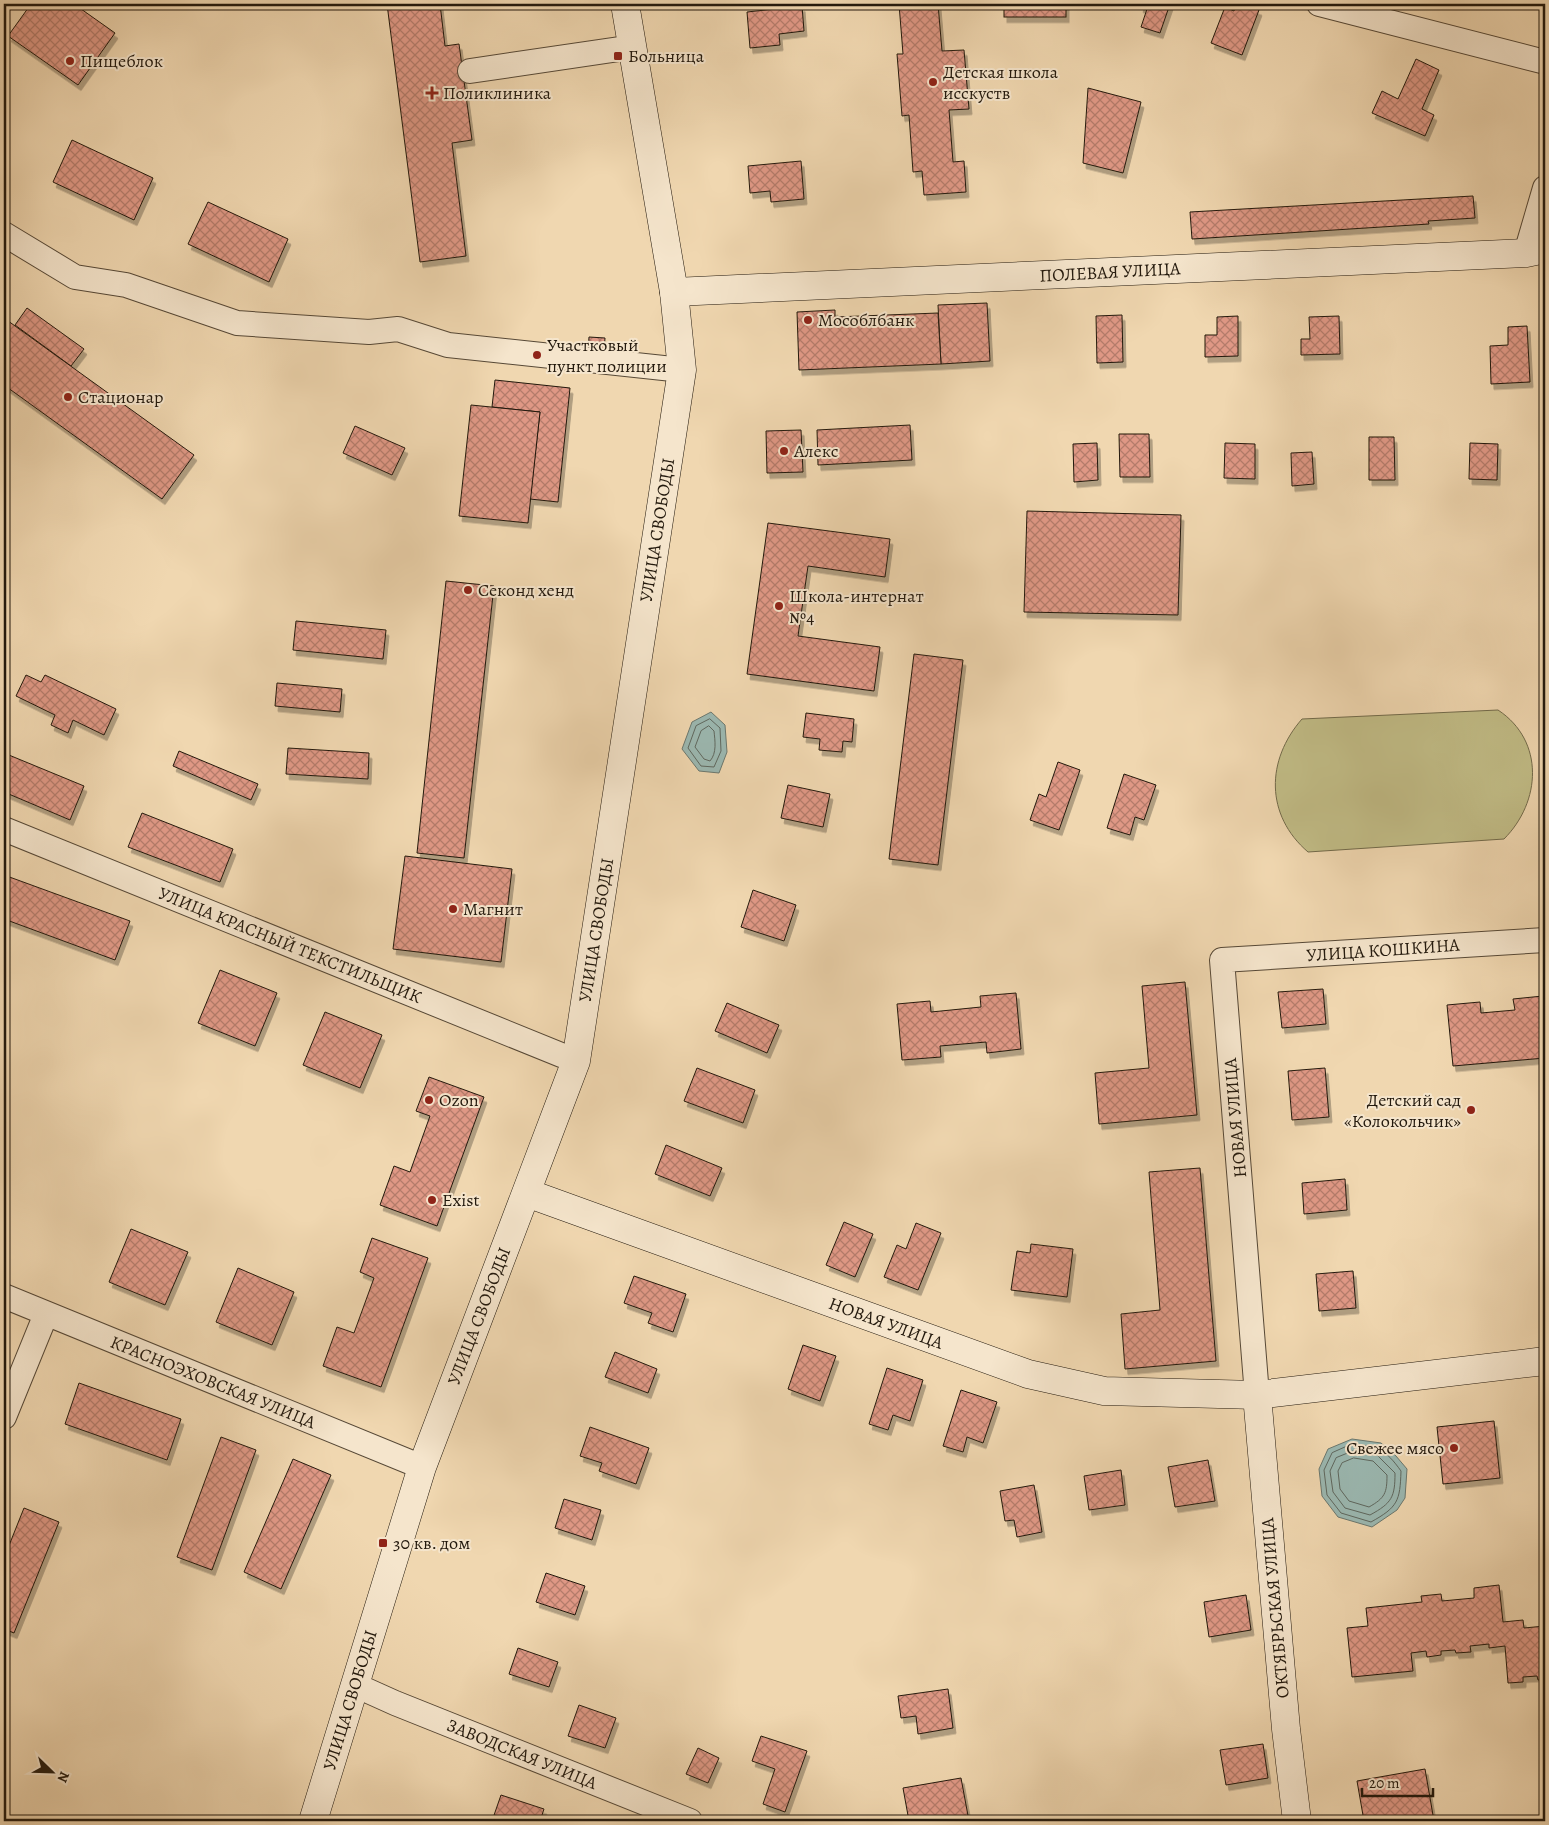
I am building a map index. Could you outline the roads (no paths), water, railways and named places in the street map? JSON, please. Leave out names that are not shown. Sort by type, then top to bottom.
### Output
[{"type":"street","name":"УЛИЦА СВОБОДЫ","points":[[313,1821],[422,1467],[576,1061],[682,370],[674,292],[626,4]]},
{"type":"street","points":[[1319,4],[1545,62]]},
{"type":"street","points":[[470,71],[633,47]]},
{"type":"street","points":[[1535,251],[1545,188]]},
{"type":"street","points":[[4,234],[75,277],[126,285],[237,323],[369,332],[398,329],[448,345],[682,370]]},
{"type":"street","name":"ПОЛЕВАЯ УЛИЦА","points":[[674,292],[1535,251]]},
{"type":"street","name":"УЛИЦА КРАСНЫЙ ТЕКСТИЛЬЩИК","points":[[4,829],[576,1061]]},
{"type":"street","name":"УЛИЦА КОШКИНА","points":[[1222,960],[1545,940]]},
{"type":"street","name":"НОВАЯ УЛИЦА","points":[[1222,960],[1257,1395]]},
{"type":"street","name":"НОВАЯ УЛИЦА","points":[[527,1193],[1028,1374],[1104,1391],[1257,1395],[1545,1361]]},
{"type":"street","name":"КРАСНОЭХОВСКАЯ УЛИЦА","points":[[4,1296],[422,1467]]},
{"type":"street","points":[[4,1417],[46,1314]]},
{"type":"street","name":"ОКТЯБРЬСКАЯ УЛИЦА","points":[[1257,1395],[1286,1729],[1297,1821]]},
{"type":"street","name":"ЗАВОДСКАЯ УЛИЦА","points":[[355,1684],[395,1703],[690,1821]]},
{"type":"water","points":[[711,712],[725,725],[727,752],[719,773],[699,771],[682,749],[692,722]]},
{"type":"water","points":[[1352,1439],[1381,1443],[1407,1469],[1405,1498],[1397,1510],[1372,1527],[1338,1517],[1322,1496],[1319,1469],[1328,1449]]},
{"type":"place","name":"Больница","points":[[618,56]]},
{"type":"place","name":"Пищеблок","points":[[70,61]]},
{"type":"place","name":"Детская школа исскуств","points":[[933,82]]},
{"type":"place","name":"Поликлиника","points":[[432,93]]},
{"type":"place","name":"Мособлбанк","points":[[808,320]]},
{"type":"place","name":"Участковый пункт полиции","points":[[537,355]]},
{"type":"place","name":"Стационар","points":[[68,397]]},
{"type":"place","name":"Алекс","points":[[784,451]]},
{"type":"place","name":"Секонд хенд","points":[[468,590]]},
{"type":"place","name":"Школа-интернат №4","points":[[779,606]]},
{"type":"place","name":"Магнит","points":[[453,909]]},
{"type":"place","name":"Ozon","points":[[429,1100]]},
{"type":"place","name":"Детский сад «Колокольчик»","points":[[1471,1110]]},
{"type":"place","name":"Exist","points":[[432,1200]]},
{"type":"place","name":"Свежее мясо","points":[[1454,1448]]},
{"type":"place","name":"30 кв. дом","points":[[383,1543]]}]
